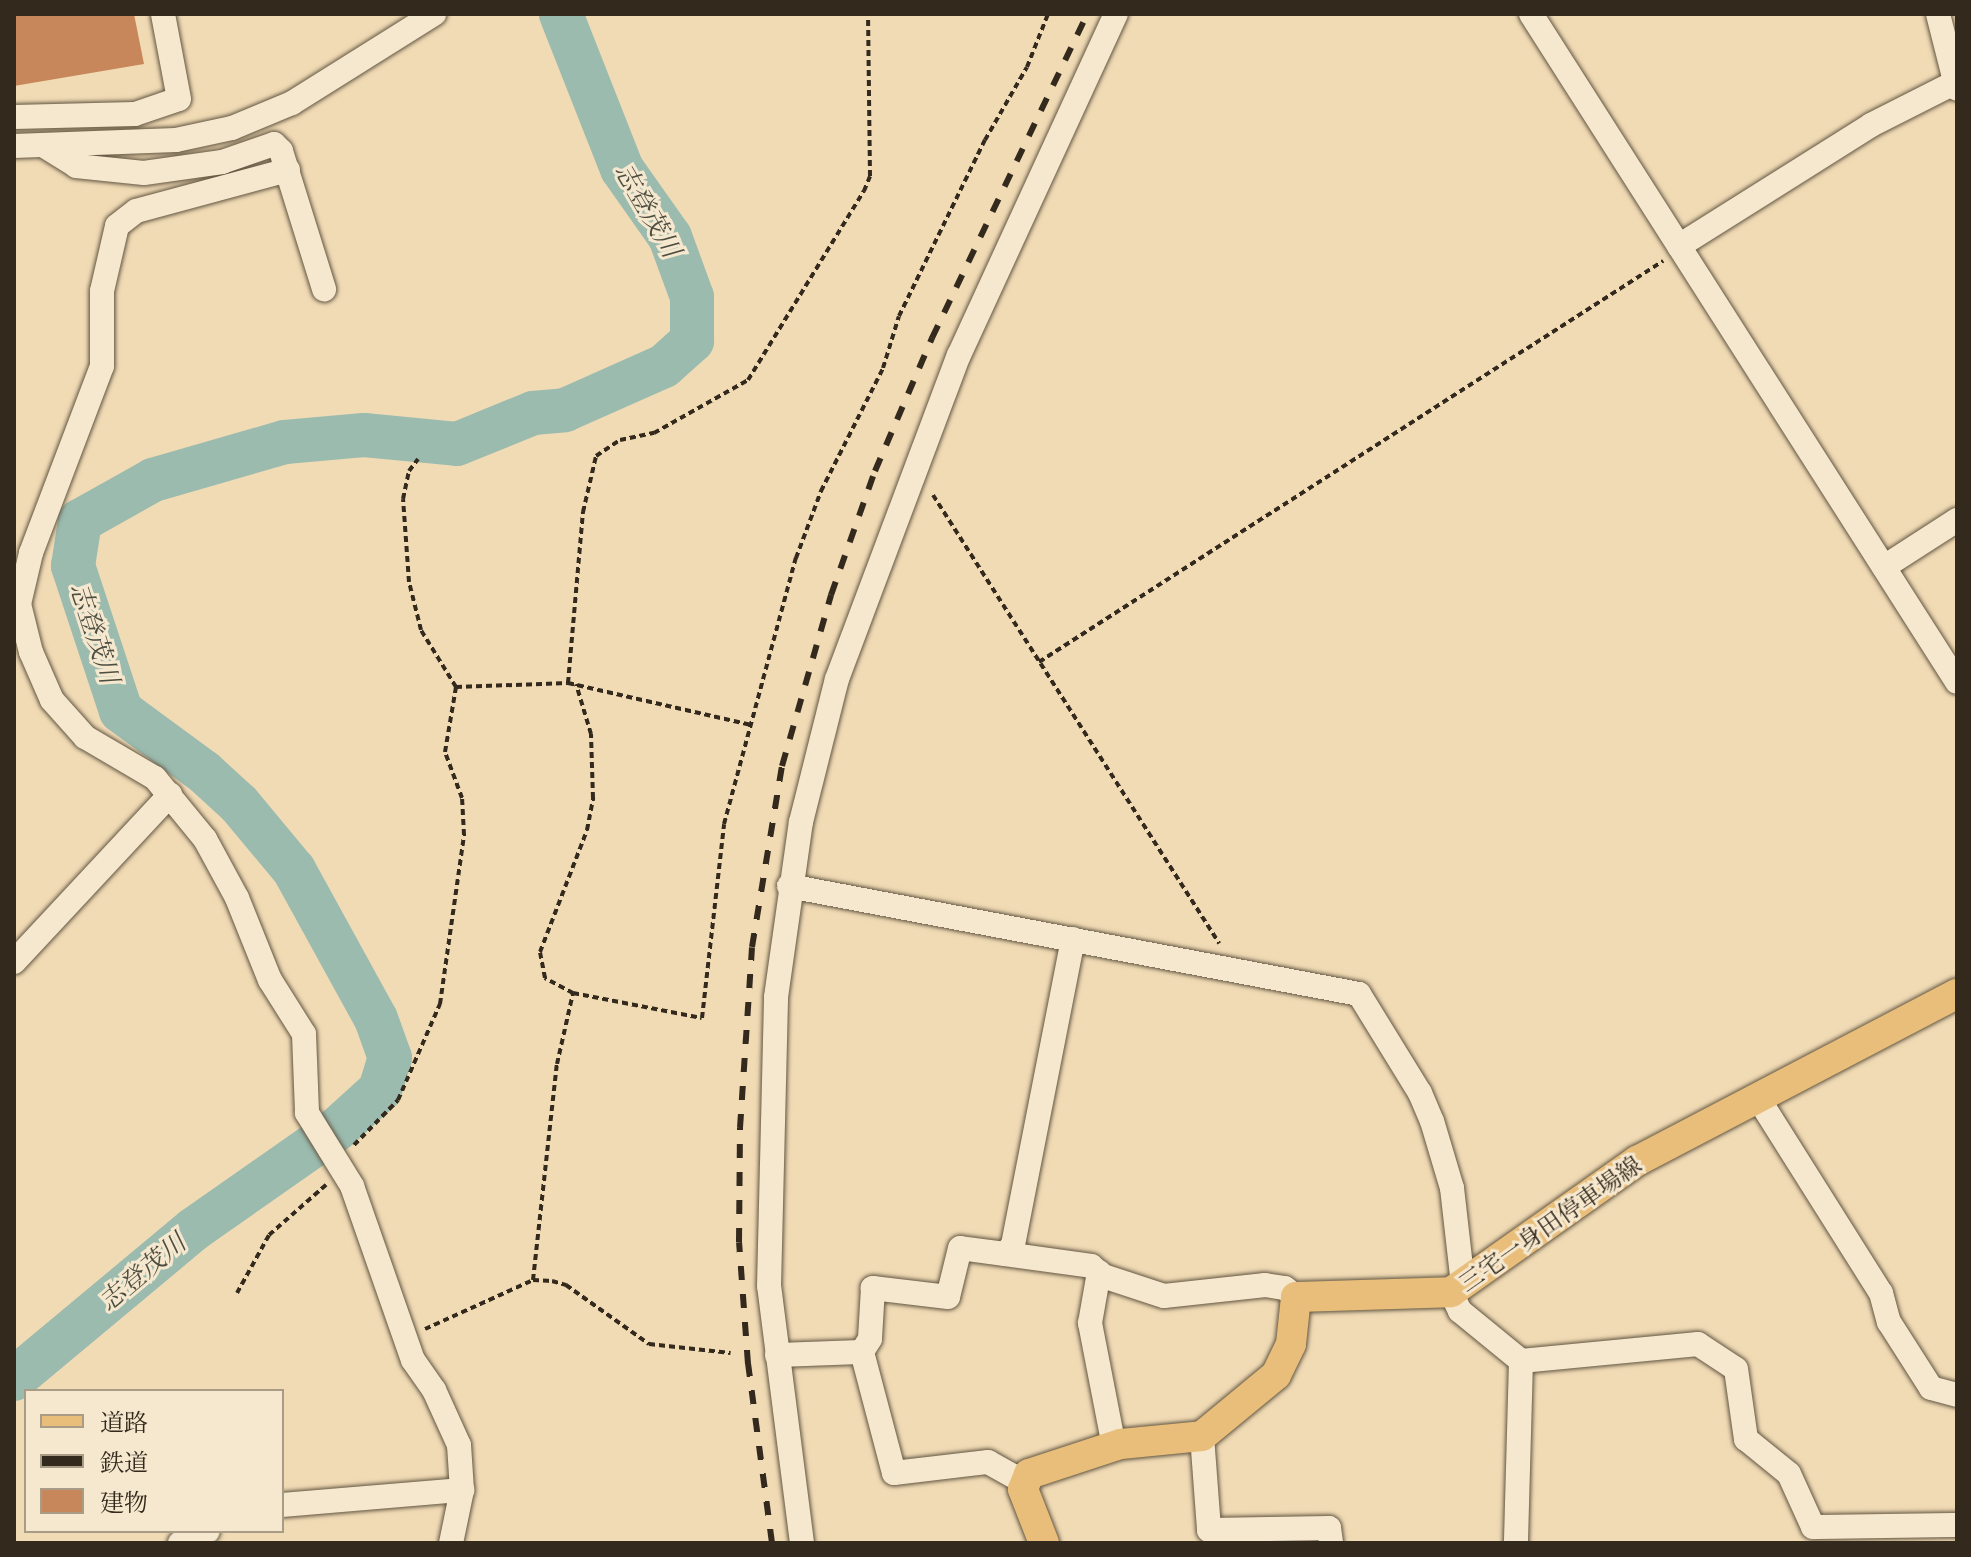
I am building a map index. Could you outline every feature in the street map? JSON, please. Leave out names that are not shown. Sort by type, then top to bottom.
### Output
[{"type":"main road","name":"三宅一身田停車場線","points":[[1296,1297],[1457,1288],[1637,1161],[1957,994]]},
{"type":"main road","points":[[1044,1543],[1024,1482],[1040,1468],[1114,1446],[1202,1436],[1276,1375],[1291,1344],[1296,1297]]},
{"type":"street","points":[[14,117],[135,114],[179,99],[163,14]]},
{"type":"street","points":[[14,146],[176,140],[232,128],[292,103],[434,14]]},
{"type":"street","points":[[802,1543],[769,1286],[770,1103],[789,886],[837,679],[916,468],[959,355],[1116,14]]},
{"type":"street","points":[[1531,14],[1957,682]]},
{"type":"street","points":[[1680,248],[1871,125],[1956,86],[1938,14]]},
{"type":"street","points":[[43,145],[76,166],[144,173],[222,162],[274,144],[288,170],[324,289]]},
{"type":"street","points":[[288,170],[136,211],[117,226],[102,291],[102,366],[20,587],[31,652],[60,713],[85,737],[144,769],[170,795],[222,867],[270,980],[304,1034],[307,1113],[339,1163],[371,1233],[413,1360],[422,1367],[459,1445],[462,1490],[451,1543]]},
{"type":"street","points":[[1884,567],[1957,520]]},
{"type":"street","points":[[14,962],[170,795]]},
{"type":"street","points":[[789,886],[1359,994],[1368,1003],[1432,1121],[1457,1212],[1460,1311],[1521,1361],[1698,1344],[1736,1369],[1746,1439],[1789,1474],[1813,1527],[1943,1531]]},
{"type":"street","points":[[1005,1254],[1013,1245],[1073,939]]},
{"type":"street","points":[[1758,1098],[1881,1293],[1889,1322],[1931,1388],[1957,1395]]},
{"type":"street","points":[[1024,1482],[988,1462],[894,1473],[862,1352],[870,1339],[873,1288],[948,1297],[960,1248],[1091,1266],[1099,1272],[1164,1296],[1265,1285],[1285,1288],[1296,1297]]},
{"type":"street","points":[[1099,1272],[1090,1323],[1114,1446]]},
{"type":"street","points":[[777,1355],[862,1352]]},
{"type":"street","points":[[1516,1543],[1521,1361]]},
{"type":"street","points":[[1202,1436],[1209,1530],[1329,1528],[1331,1543]]},
{"type":"street","points":[[284,1505],[462,1490]]},
{"type":"street","points":[[180,1543],[203,1533]]},
{"type":"path","points":[[568,683],[583,512],[596,456],[620,440],[654,433],[748,380],[864,191],[870,176],[868,14]]},
{"type":"path","points":[[576,684],[591,734],[593,798],[587,830],[540,952],[545,978],[573,993],[702,1018],[724,824],[770,648],[821,491],[883,368],[899,316],[985,140],[1027,67],[1048,14]]},
{"type":"path","points":[[1039,662],[1680,248]]},
{"type":"path","points":[[237,1293],[269,1235],[398,1100],[446,985],[464,835],[459,784],[445,752],[456,687],[421,630],[409,582],[403,499],[409,471],[418,459]]},
{"type":"path","points":[[916,468],[1235,969]]},
{"type":"path","points":[[456,687],[576,684],[751,725]]},
{"type":"path","points":[[533,1280],[557,1064],[573,993]]},
{"type":"path","points":[[422,1367],[420,1335],[428,1326],[533,1280],[566,1285],[628,1335],[649,1344],[731,1353]]},
{"type":"building","points":[[14,14],[134,14],[144,64],[14,86]]},
{"type":"waterway","name":"志登茂川","points":[[14,1379],[194,1229],[337,1129],[380,1090],[390,1058],[376,1019],[294,870],[239,804],[204,772],[121,711],[73,566],[80,521],[153,480],[285,442],[364,435],[457,444],[533,413],[565,410],[664,366],[692,341],[692,297],[670,237],[622,169],[561,14]]},
{"type":"railway","points":[[772,1543],[748,1364],[739,1242],[740,1128],[752,947],[782,766],[831,595],[875,471],[932,338],[1087,14]]}]
